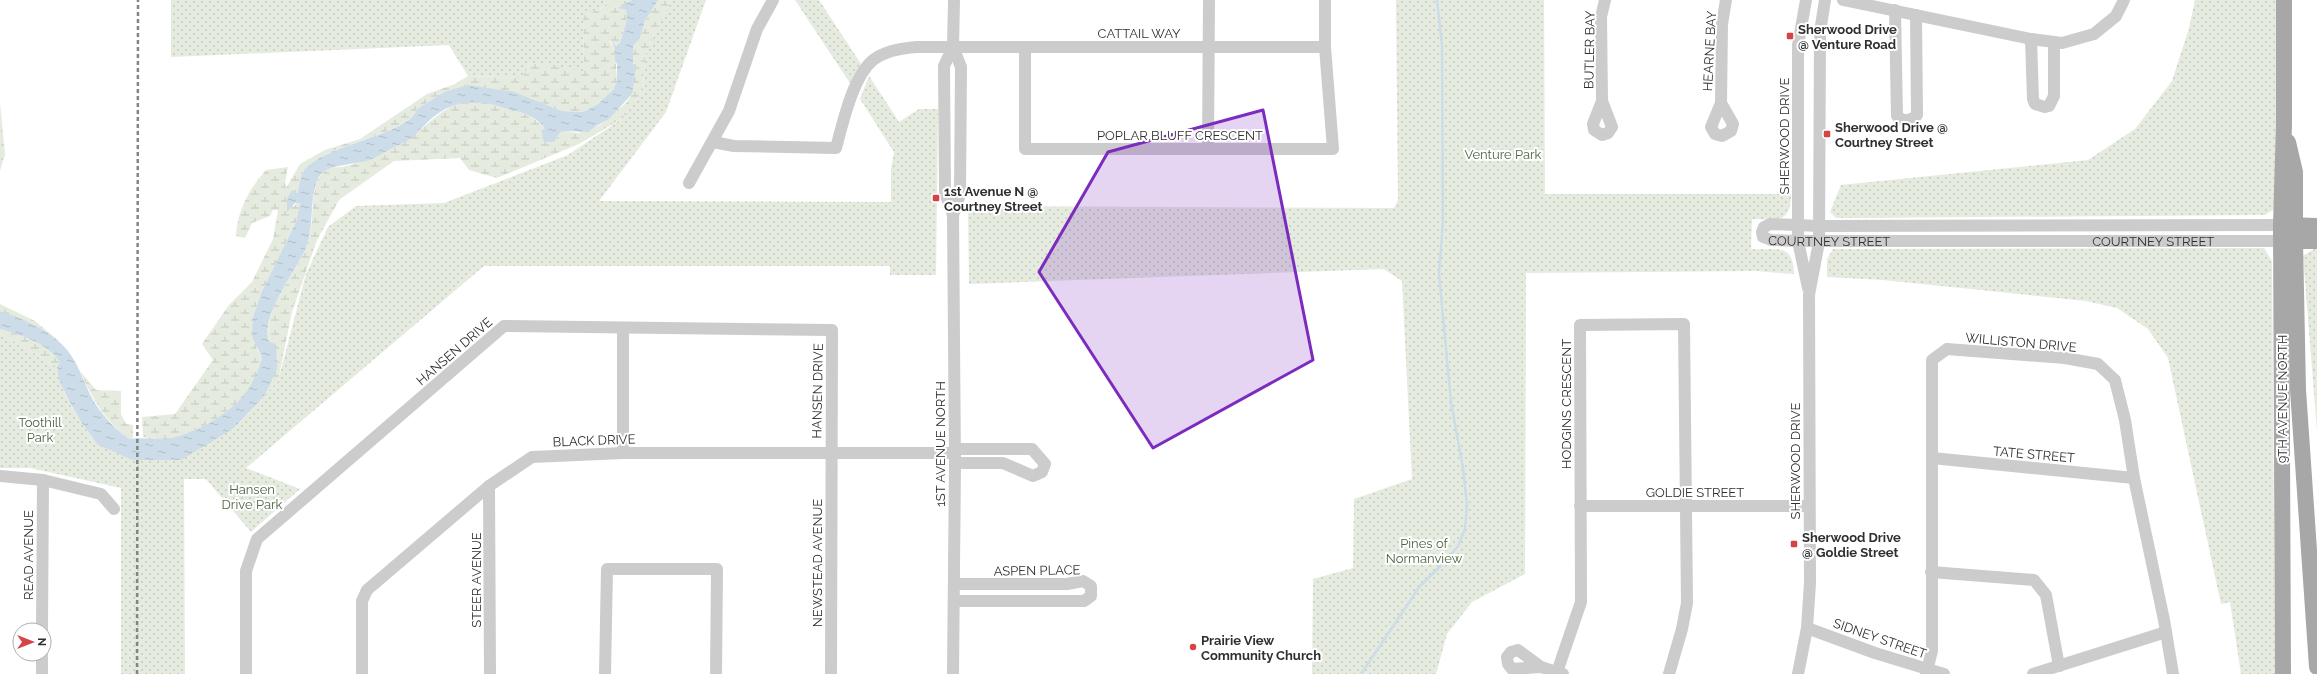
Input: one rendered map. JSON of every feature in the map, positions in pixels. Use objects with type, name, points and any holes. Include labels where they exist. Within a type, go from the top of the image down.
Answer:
[{"type":"main road","name":"9TH AVENUE NORTH","points":[[2283,674],[2288,241],[2284,124],[2284,0]]},
{"type":"main road","name":"COURTNEY STREET","points":[[2288,225],[2317,226]]},
{"type":"main road","name":"9TH AVENUE NORTH","points":[[2288,241],[2317,667]]},
{"type":"main road","name":"COURTNEY STREET","points":[[2288,241],[2317,241]]},
{"type":"street","points":[[689,183],[729,111],[757,29],[773,0]]},
{"type":"street","points":[[953,215],[960,194],[961,68],[953,47],[954,0]]},
{"type":"street","points":[[1208,148],[1209,0]]},
{"type":"street","points":[[1324,0],[1325,47]]},
{"type":"street","name":"BUTLER BAY","points":[[1602,101],[1601,17],[1605,0]]},
{"type":"street","name":"HEARNE BAY","points":[[1721,103],[1722,24],[1726,0]]},
{"type":"street","name":"SHERWOOD DRIVE","points":[[1806,0],[1798,45],[1798,241],[1809,295]]},
{"type":"street","name":"SHERWOOD DRIVE","points":[[1798,674],[1807,628],[1810,583],[1809,295],[1819,242],[1820,32],[1825,0]]},
{"type":"street","points":[[1843,0],[2031,39],[2062,43],[2094,34],[2116,16],[2124,0]]},
{"type":"street","points":[[1895,10],[1897,116],[1906,120],[1912,120],[1917,115],[1916,15]]},
{"type":"street","points":[[2031,39],[2033,99],[2035,104],[2045,108],[2050,106],[2054,96],[2054,42]]},
{"type":"street","name":"CATTAIL WAY","points":[[713,142],[734,146],[836,148],[850,99],[859,78],[873,60],[897,49],[917,46],[1325,47]]},
{"type":"street","points":[[953,47],[944,66],[945,193],[953,215]]},
{"type":"street","name":"POPLAR BLUFF CRESCENT","points":[[1025,47],[1025,148],[1151,150],[1208,148],[1333,148],[1325,47]]},
{"type":"street","name":"1ST AVENUE NORTH","points":[[953,215],[955,455],[953,674]]},
{"type":"street","name":"COURTNEY STREET","points":[[2288,225],[1819,226],[1770,224],[1764,227],[1762,232],[1763,237],[1771,240],[1819,242],[2288,241]]},
{"type":"street","name":"HODGINS CRESCENT","points":[[1580,506],[1580,325],[1677,324],[1684,324],[1686,505]]},
{"type":"street","name":"HANSEN DRIVE","points":[[246,674],[246,571],[257,539],[504,326],[623,329],[832,330],[830,452]]},
{"type":"street","points":[[623,329],[623,453]]},
{"type":"street","name":"WILLISTON DRIVE","points":[[1927,672],[1932,651],[1932,360],[1947,349],[2065,358],[2098,364],[2115,380],[2125,420],[2134,478],[2166,632],[2173,674]]},
{"type":"street","points":[[1032,449],[1045,464],[1042,472],[1033,476],[1003,463],[955,455],[1032,449]]},
{"type":"street","name":"BLACK DRIVE","points":[[362,674],[362,601],[367,590],[489,486],[532,456],[623,453],[830,452],[955,455]]},
{"type":"street","name":"NEWSTEAD AVENUE","points":[[830,452],[831,674]]},
{"type":"street","name":"TATE STREET","points":[[1932,458],[2134,478]]},
{"type":"street","points":[[0,476],[43,480],[101,494],[114,509]]},
{"type":"street","name":"READ AVENUE","points":[[42,622],[43,480]]},
{"type":"street","name":"STEER AVENUE","points":[[489,486],[490,674]]},
{"type":"street","points":[[1669,674],[1682,629],[1687,603],[1686,505]]},
{"type":"street","points":[[1541,667],[1560,673],[1580,602],[1580,506]]},
{"type":"street","name":"GOLDIE STREET","points":[[1580,506],[1809,506]]},
{"type":"street","points":[[605,674],[607,569],[717,569],[716,674]]},
{"type":"street","points":[[1931,572],[2034,580],[2046,595],[2059,666]]},
{"type":"street","name":"ASPEN PLACE","points":[[954,584],[1067,584],[1083,581],[1091,586],[1091,596],[1084,601],[954,601]]},
{"type":"street","name":"SIDNEY STREET","points":[[1807,628],[1927,672],[1944,674]]},
{"type":"street","points":[[2032,674],[2166,632]]},
{"type":"street","points":[[42,662],[42,674]]},
{"type":"highlighted area","points":[[1263,110],[1313,360],[1153,448],[1039,272],[1108,152]]},
{"type":"green space","points":[[171,0],[608,0],[609,5],[583,16],[584,72],[530,63],[522,78],[468,76],[449,45],[171,57]]},
{"type":"green space","points":[[608,0],[632,0],[619,8],[626,10],[627,19],[620,43],[616,46],[611,40],[610,42],[615,49],[617,81],[613,90],[598,104],[583,112],[562,111],[515,92],[444,92],[417,109],[410,118],[398,126],[327,154],[313,162],[304,171],[297,195],[292,191],[293,207],[298,202],[300,203],[296,222],[261,293],[253,317],[257,349],[262,358],[248,391],[240,401],[225,413],[190,433],[168,439],[143,437],[142,417],[175,414],[213,360],[202,344],[229,305],[252,282],[273,239],[278,210],[273,210],[270,216],[252,223],[245,238],[236,236],[241,209],[254,185],[266,170],[288,167],[285,182],[286,188],[300,164],[325,150],[360,139],[427,94],[455,84],[468,76],[522,78],[530,63],[584,71],[583,16],[609,5]]},
{"type":"green space","points":[[658,0],[671,0],[646,53],[642,92],[623,118],[579,144],[497,178],[469,170],[460,158],[394,161],[339,200],[317,240],[292,312],[278,381],[265,395],[270,378],[268,341],[269,323],[280,294],[301,258],[309,240],[315,190],[320,176],[330,168],[344,167],[361,162],[405,142],[443,112],[460,103],[470,101],[499,104],[531,117],[545,128],[541,131],[544,141],[554,142],[561,131],[579,133],[599,126],[626,103],[632,94],[633,46],[640,38],[645,21]]},
{"type":"green space","points":[[671,0],[706,0],[666,112],[599,201],[891,202],[891,169],[894,152],[860,99],[869,76],[899,122],[919,109],[938,109],[936,275],[890,275],[890,266],[484,266],[246,468],[300,489],[251,532],[206,479],[184,479],[185,674],[121,674],[121,488],[30,468],[0,468],[0,333],[57,367],[59,378],[67,398],[97,444],[234,428],[278,381],[306,274],[328,227],[356,206],[444,203],[568,155],[623,118],[642,92],[646,53]]},
{"type":"green space","points":[[795,0],[819,0],[861,64],[850,83]]},
{"type":"green space","points":[[1396,0],[1544,0],[1545,194],[1791,194],[1790,204],[1785,216],[1775,219],[1752,219],[1751,249],[1775,249],[1786,252],[1790,256],[1793,264],[1794,274],[1756,271],[1526,273],[1525,574],[1472,602],[1447,634],[1436,674],[1312,674],[1313,579],[1353,568],[1354,499],[1412,479],[1402,281],[1384,269],[969,284],[968,206],[1394,208],[1398,200]]},
{"type":"green space","points":[[2195,0],[2276,0],[2277,207],[2265,215],[1836,218],[1830,212],[1841,185],[2088,160],[2135,129],[2172,81],[2189,28]]},
{"type":"green space","points":[[0,103],[5,154],[0,171]]},
{"type":"green space","points":[[2264,248],[2272,261],[2275,674],[2241,674],[2230,602],[2221,604],[2168,358],[2148,329],[2117,308],[2086,301],[1883,280],[1827,277],[1827,259],[1833,249]]},
{"type":"green space","points":[[2314,249],[2317,249],[2317,431],[2303,256]]},
{"type":"green space","points":[[0,304],[35,321],[59,341],[29,323],[0,311]]},
{"type":"green space","points":[[0,329],[25,337],[41,345],[55,355],[60,362],[57,367],[0,333]]},
{"type":"green space","points":[[80,371],[96,390],[121,391],[121,414],[126,424],[133,425],[133,438],[129,439],[120,432],[106,417],[94,400]]},
{"type":"water","points":[[632,0],[658,0],[645,21],[640,38],[633,46],[633,64],[636,68],[632,94],[610,118],[587,132],[561,131],[554,142],[544,142],[541,131],[545,128],[536,120],[527,115],[496,105],[470,102],[444,110],[432,118],[407,141],[373,159],[336,167],[321,174],[314,190],[309,240],[301,258],[280,294],[270,319],[268,331],[269,342],[276,344],[277,369],[265,395],[234,428],[181,460],[132,460],[97,444],[81,422],[59,380],[57,367],[60,362],[55,355],[33,341],[0,329],[0,311],[37,326],[54,337],[72,356],[99,410],[129,439],[166,439],[186,434],[209,423],[239,401],[248,390],[257,372],[262,358],[252,336],[253,317],[261,293],[296,222],[300,203],[295,203],[287,212],[287,199],[292,190],[297,194],[304,171],[313,162],[327,154],[399,126],[411,118],[417,109],[444,92],[468,85],[515,92],[562,111],[583,112],[598,104],[613,90],[617,81],[615,49],[610,39],[616,46],[620,43],[627,19],[626,10],[618,8]]},
{"type":"waterway","points":[[1361,674],[1420,586],[1446,561],[1458,546],[1465,529],[1467,505],[1463,468],[1451,402],[1439,274],[1443,221],[1442,45],[1437,0]]},
{"type":"railway","points":[[137,674],[138,0]]},
{"type":"place","name":"Sherwood Drive @ Venture Road","points":[[1790,36]]},
{"type":"place","name":"Sherwood Drive @ Courtney Street","points":[[1827,134]]},
{"type":"place","name":"1st Avenue N @ Courtney Street","points":[[936,198]]},
{"type":"place","name":"Sherwood Drive @ Goldie Street","points":[[1794,544]]},
{"type":"place","name":"Prairie View Community Church","points":[[1193,647]]},
{"type":"park label","name":"Venture Park","points":[[1503,154]]},
{"type":"park label","name":"Toothill Park","points":[[40,430]]},
{"type":"park label","name":"Hansen Drive Park","points":[[252,496]]},
{"type":"park label","name":"Pines of Normanview","points":[[1424,550]]}]
